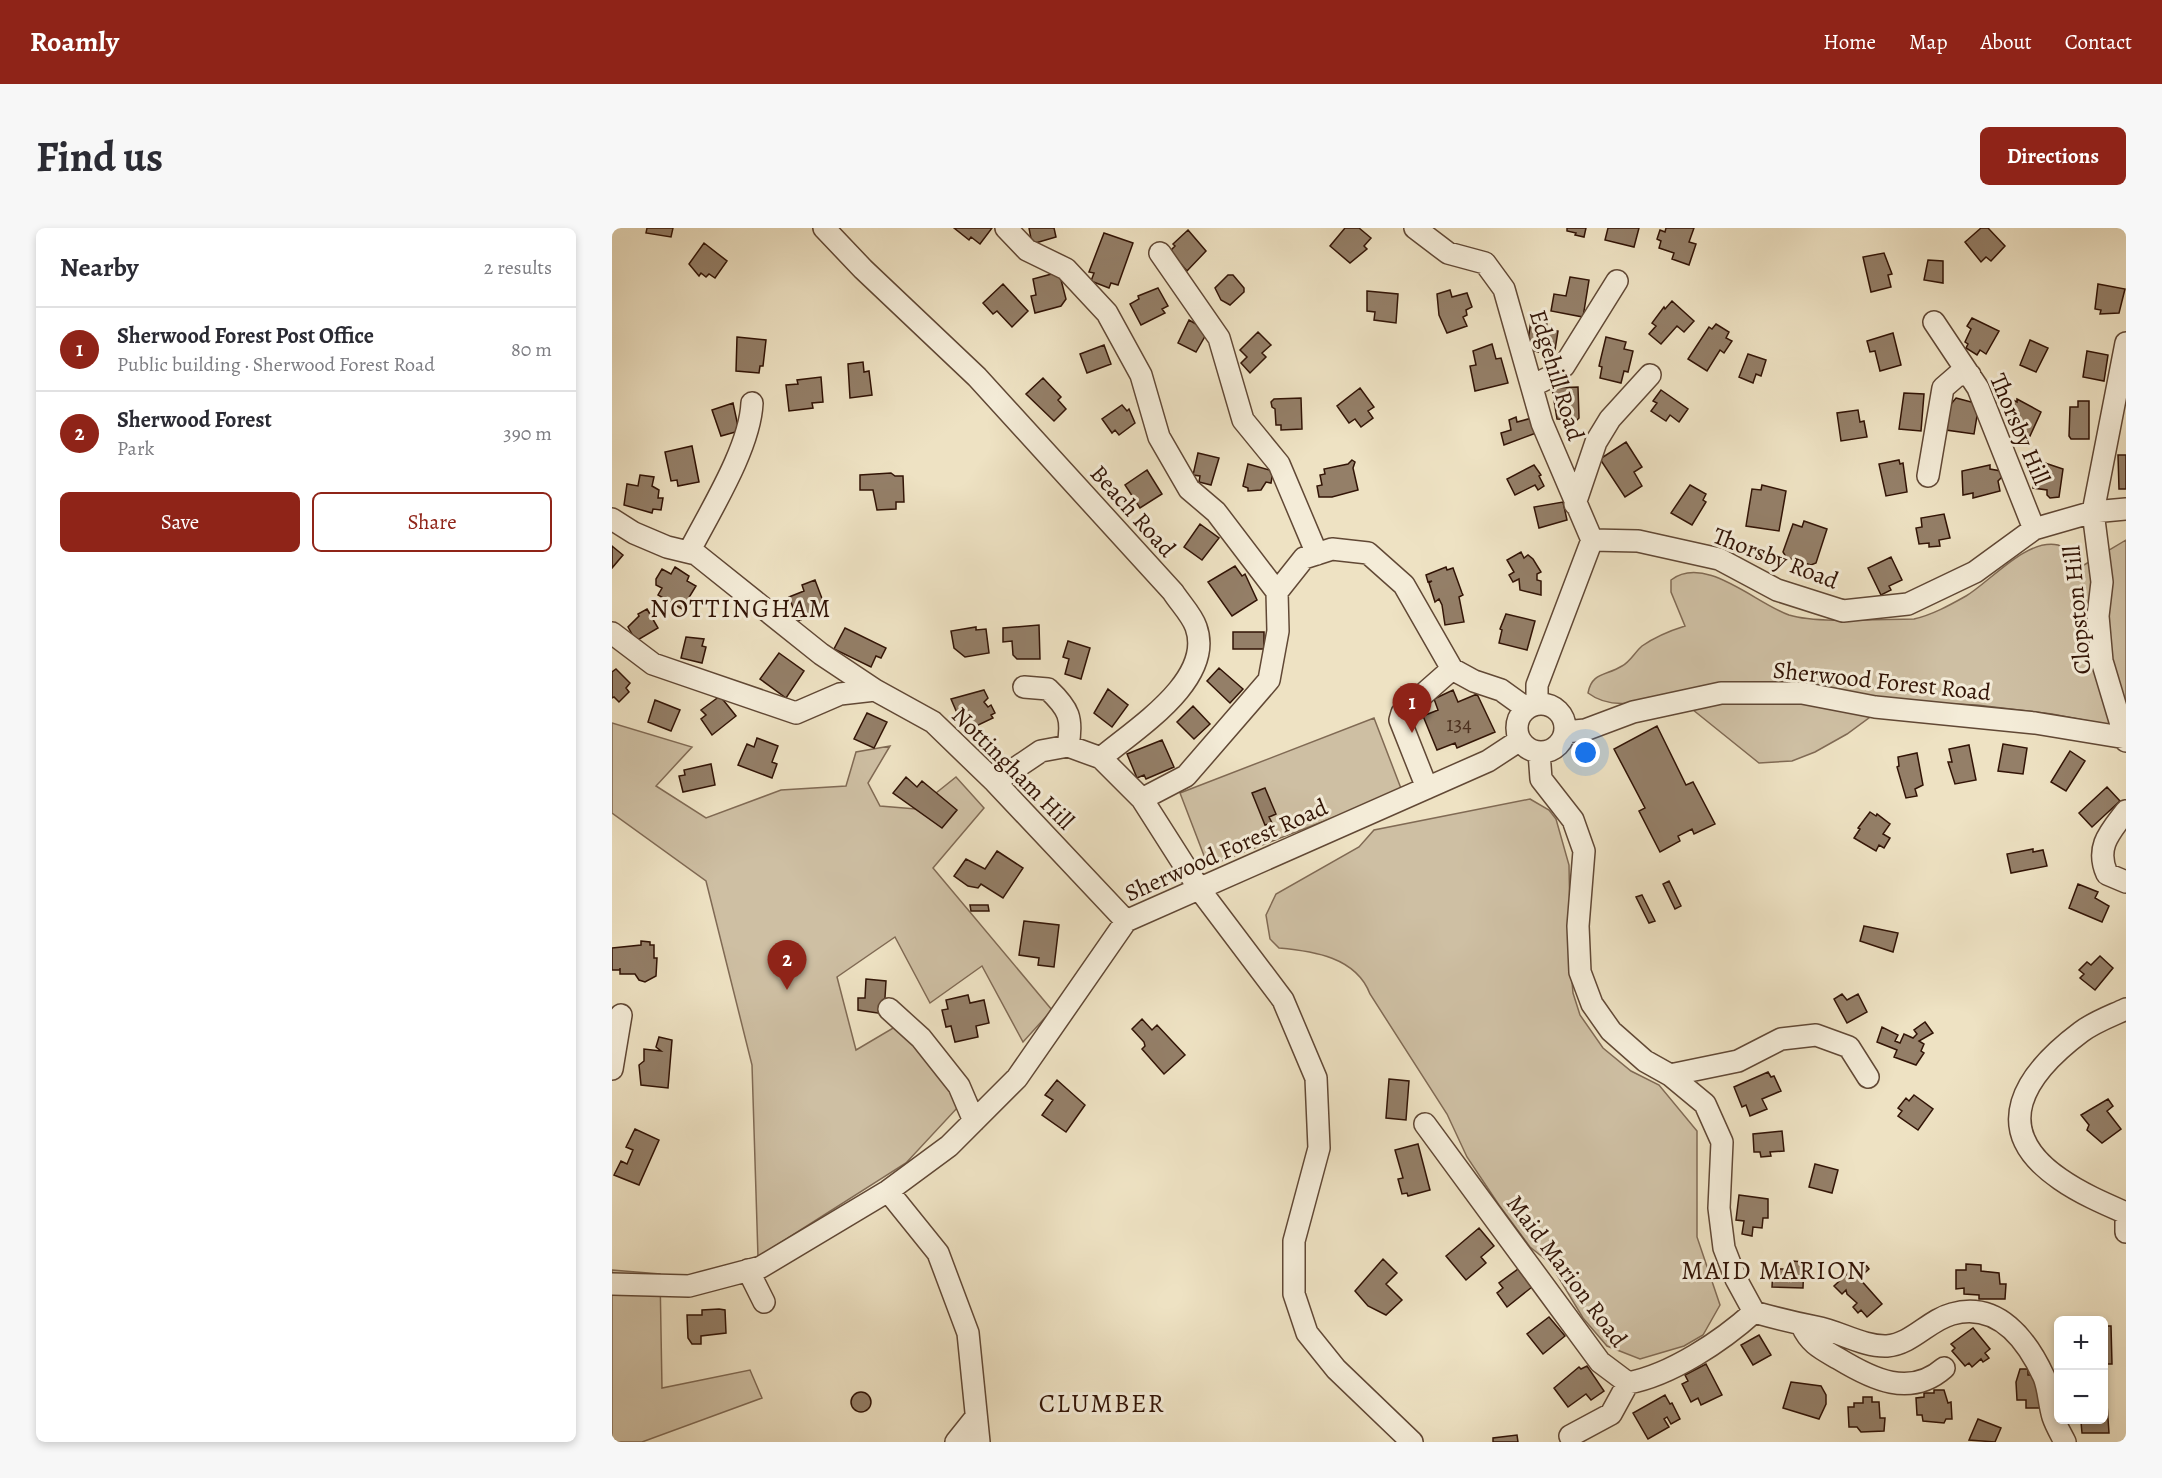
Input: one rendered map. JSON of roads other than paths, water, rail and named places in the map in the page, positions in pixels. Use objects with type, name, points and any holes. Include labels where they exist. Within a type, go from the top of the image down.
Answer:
[{"type":"street","name":"Beach Road","points":[[824,228],[863,269],[977,377],[1173,592],[1196,626],[1200,649],[1192,673],[1175,695],[1101,758]]},
{"type":"street","points":[[1006,228],[1027,250],[1066,269],[1107,313],[1141,375],[1159,437],[1189,489],[1216,512],[1277,592],[1278,631],[1269,680],[1186,776],[1142,799]]},
{"type":"street","name":"Edgehill Road","points":[[1415,228],[1448,253],[1485,264],[1504,289],[1542,423],[1592,540]]},
{"type":"street","points":[[1160,252],[1219,338],[1243,420],[1279,464],[1317,554]]},
{"type":"street","points":[[1532,386],[1550,378],[1564,366],[1617,281]]},
{"type":"street","name":"Thorsby Hill","points":[[1934,322],[1978,388],[2034,530]]},
{"type":"street","name":"Clopston Hill","points":[[2125,739],[2102,661],[2098,616],[2102,582],[2093,513],[2126,343]]},
{"type":"street","points":[[1575,504],[1596,442],[1610,419],[1650,375]]},
{"type":"street","points":[[1928,476],[1943,387],[1958,375],[1970,375]]},
{"type":"street","points":[[689,552],[743,440],[751,421],[752,403]]},
{"type":"street","name":"Clopston Hill","points":[[2093,513],[2126,509]]},
{"type":"street","name":"Thorsby Road","points":[[1592,540],[1638,541],[1719,559],[1777,590],[1843,611],[1908,604],[1975,572],[2034,530],[2093,513]]},
{"type":"street","points":[[612,519],[634,534],[667,547],[696,554],[821,654],[875,690]]},
{"type":"street","points":[[1277,592],[1304,558],[1332,549],[1368,553],[1404,585],[1452,669],[1531,706],[1548,705],[1558,710],[1564,720],[1565,732],[1560,743],[1551,750],[1539,752],[1528,748],[1520,740],[1517,729],[1519,718],[1531,706],[1592,540]]},
{"type":"street","points":[[612,633],[653,664],[796,713],[840,694],[875,690]]},
{"type":"street","points":[[1427,788],[1401,729],[1402,713],[1420,700],[1452,669]]},
{"type":"street","points":[[1024,687],[1048,689],[1065,705],[1072,727],[1068,747]]},
{"type":"street","name":"Nottingham Hill","points":[[875,690],[933,722],[995,782],[1126,921]]},
{"type":"street","name":"Sherwood Forest Road","points":[[1565,732],[1585,730],[1633,712],[1721,693],[1803,693],[1875,707],[2035,723],[2125,739]]},
{"type":"street","name":"Sherwood Forest Road","points":[[612,1284],[689,1287],[761,1267],[888,1191],[949,1146],[1017,1078],[1126,921],[1488,761],[1520,740]]},
{"type":"street","points":[[995,782],[1041,752],[1068,747],[1101,758],[1142,799],[1200,890],[1283,1000],[1316,1078],[1319,1148],[1294,1241],[1294,1294],[1307,1334],[1336,1369],[1412,1442]]},
{"type":"street","points":[[1539,752],[1541,779],[1573,820],[1584,851],[1578,926],[1580,972],[1592,1004],[1611,1031],[1645,1061],[1670,1075],[1705,1104],[1722,1142],[1719,1208],[1724,1248],[1736,1279],[1754,1311],[1802,1326],[1816,1327],[1885,1346],[1898,1344],[1951,1314],[1967,1312],[1998,1317],[2013,1327],[2034,1359],[2044,1379],[2053,1417],[2065,1442]]},
{"type":"street","points":[[2126,811],[2104,843],[2102,861],[2107,874],[2126,882]]},
{"type":"street","points":[[889,1009],[921,1038],[959,1086],[974,1121]]},
{"type":"street","points":[[2126,1009],[2082,1031],[2050,1058],[2027,1087],[2020,1106],[2019,1124],[2028,1146],[2058,1178],[2085,1194],[2126,1213]]},
{"type":"street","points":[[612,1069],[621,1015]]},
{"type":"street","points":[[1670,1075],[1738,1061],[1781,1039],[1816,1035],[1849,1047],[1868,1077]]},
{"type":"street","name":"Maid Marion Road","points":[[1425,1124],[1600,1362],[1628,1383],[1642,1380],[1710,1346],[1731,1333],[1754,1311]]},
{"type":"street","points":[[888,1191],[938,1253],[968,1334],[979,1442]]},
{"type":"street","points":[[2126,1222],[2126,1232]]},
{"type":"street","points":[[748,1270],[764,1302]]},
{"type":"street","points":[[1802,1326],[1809,1342],[1873,1378],[1912,1383],[1932,1379],[1944,1368]]},
{"type":"street","points":[[1570,1436],[1611,1414],[1628,1383]]},
{"type":"street","points":[[956,1442],[976,1417]]},
{"type":"place","name":"Sherwood Forest Post Office","points":[[1412,733]]},
{"type":"place","name":"Sherwood Forest","points":[[787,990]]},
{"type":"district","name":"NOTTINGHAM","points":[[741,608]]},
{"type":"district","name":"MAID MARION","points":[[1774,1270]]},
{"type":"district","name":"CLUMBER","points":[[1102,1403]]}]
